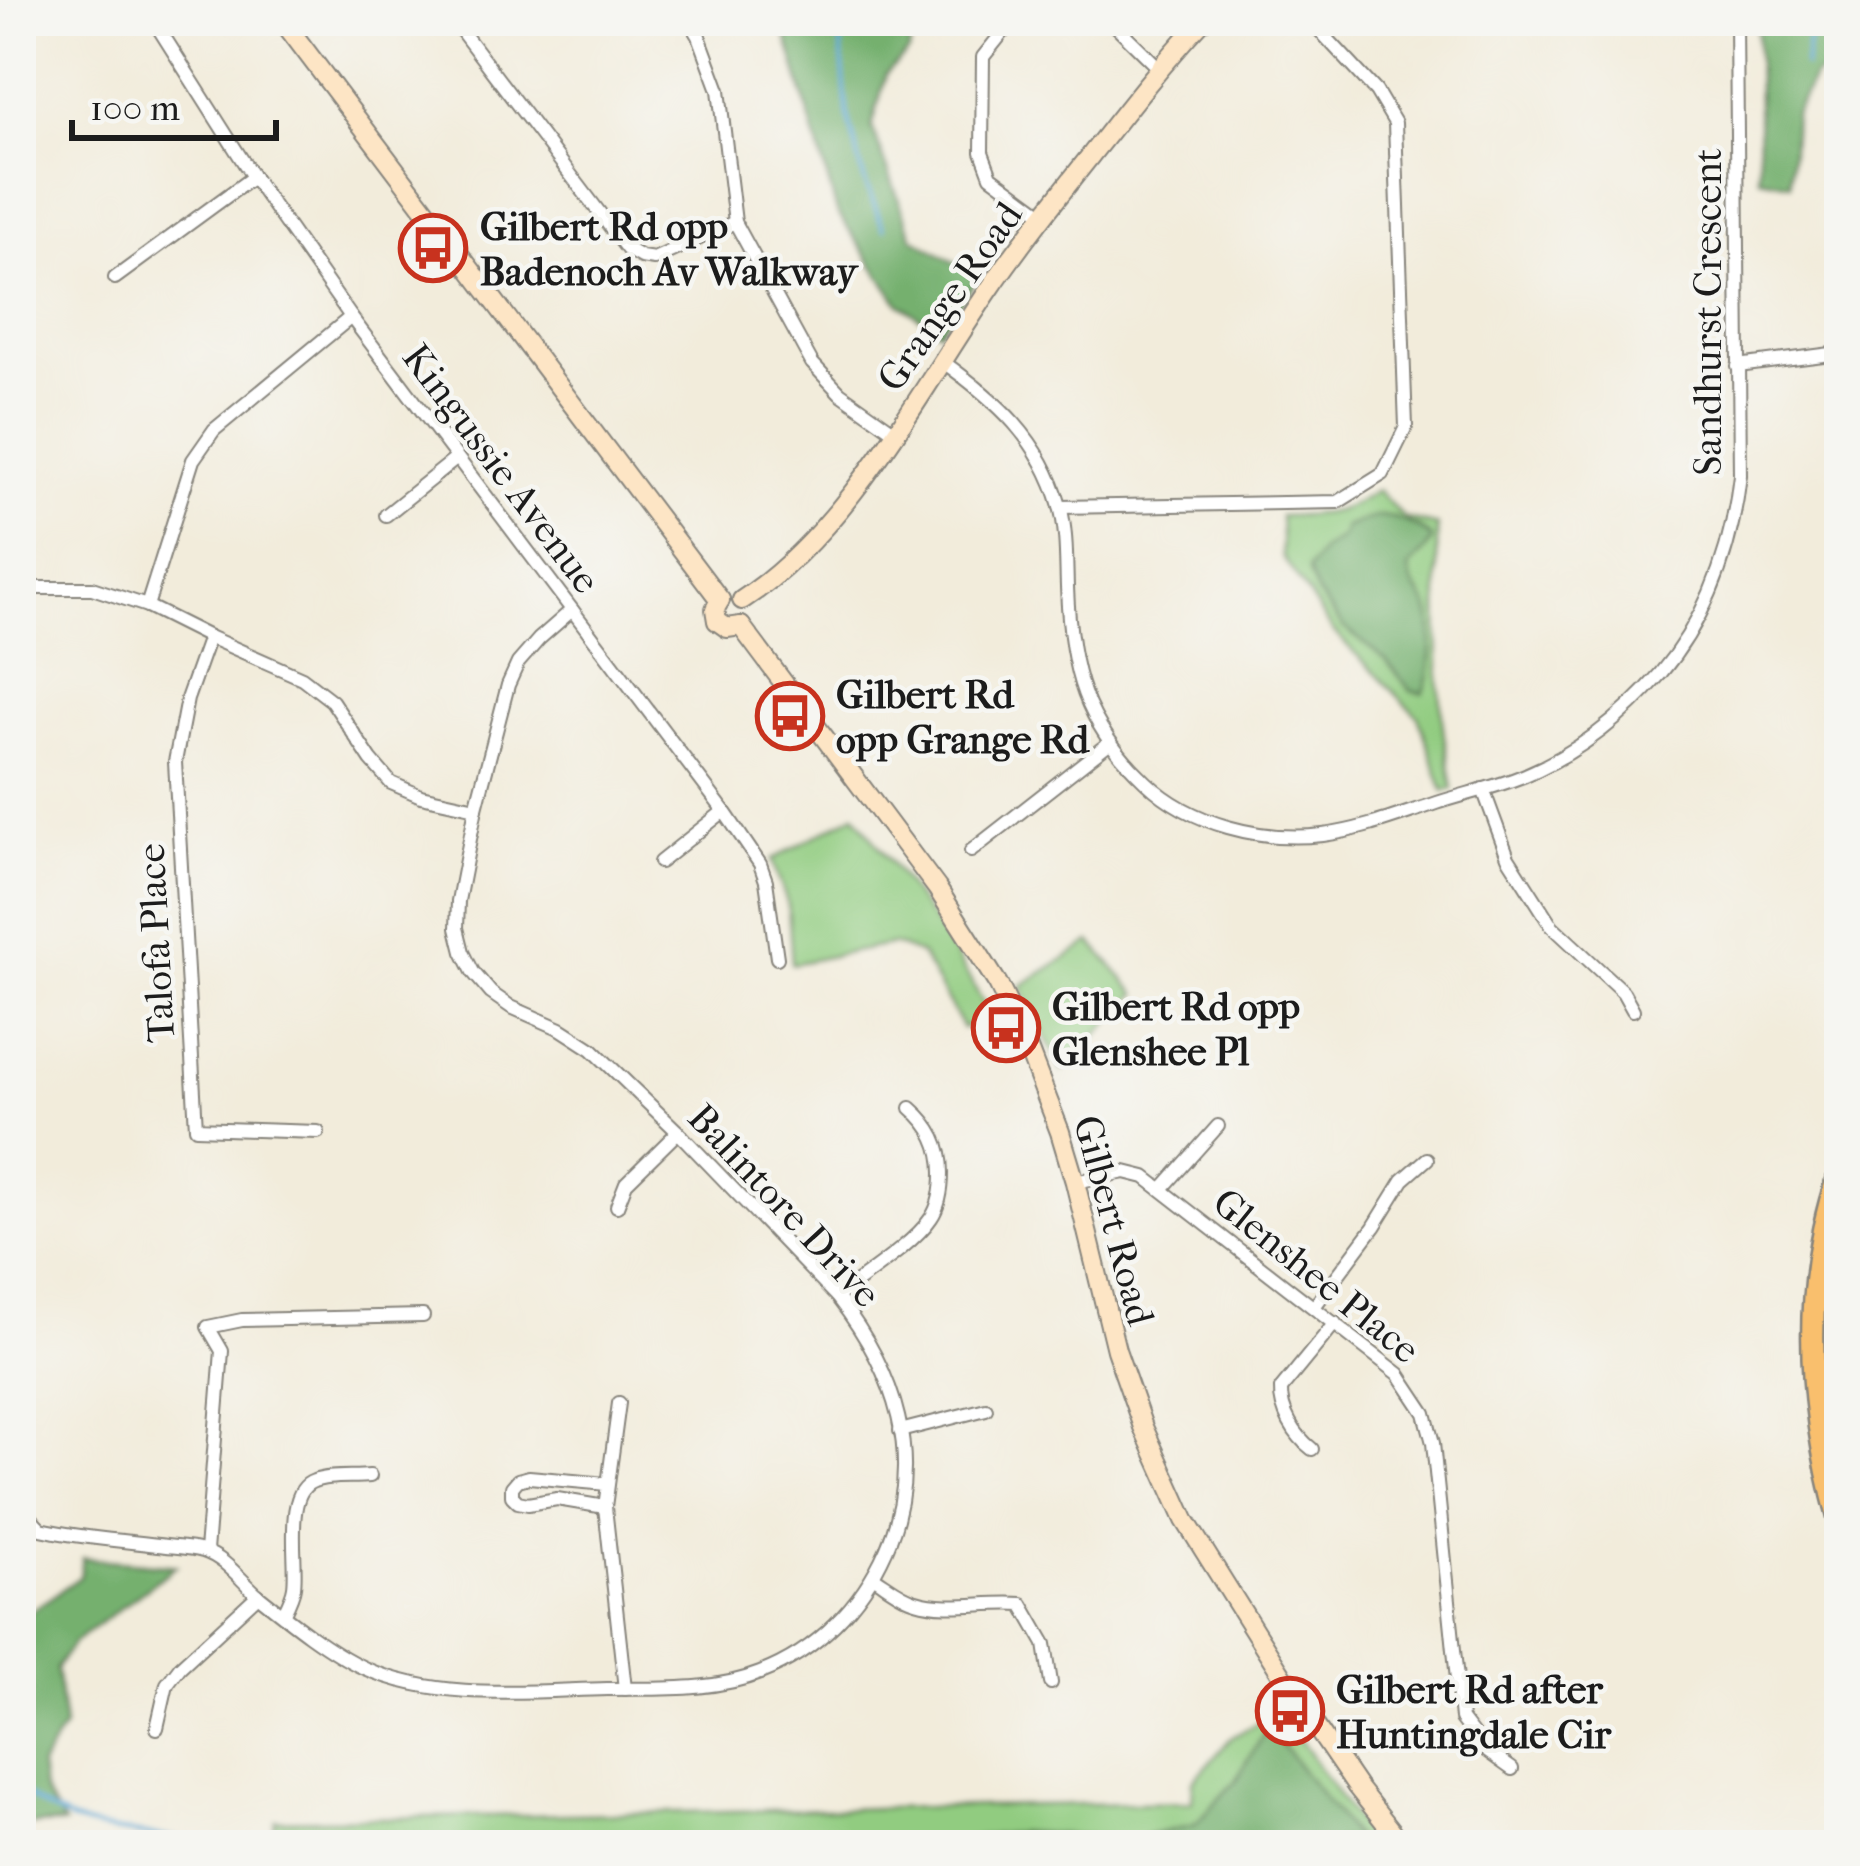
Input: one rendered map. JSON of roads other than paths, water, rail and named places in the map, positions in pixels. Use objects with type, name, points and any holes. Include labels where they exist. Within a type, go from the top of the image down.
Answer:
[{"type":"main road","points":[[283,21],[720,600]]},
{"type":"main road","name":"Grange Road","points":[[742,600],[799,554],[841,507],[1044,215],[1159,68],[1202,21]]},
{"type":"main road","points":[[733,596],[742,600],[747,614],[741,626],[727,628],[717,621],[715,609],[720,600],[733,596]]},
{"type":"main road","name":"Gilbert Road","points":[[741,626],[926,872],[983,958],[1022,1033],[1060,1132],[1116,1350],[1143,1427],[1185,1520],[1299,1702],[1403,1845]]},
{"type":"main road","points":[[1839,1174],[1817,1269],[1812,1363],[1821,1444],[1839,1519]]},
{"type":"street","name":"Kingussie Avenue","points":[[154,21],[253,178],[351,317],[760,864],[777,958]]},
{"type":"street","points":[[454,21],[627,249],[654,259],[735,222]]},
{"type":"street","points":[[690,21],[718,90],[735,222],[812,363],[840,393],[895,432]]},
{"type":"street","points":[[1018,21],[983,57],[982,152],[991,176],[1044,215]]},
{"type":"street","points":[[1111,21],[1159,68]]},
{"type":"street","points":[[1060,507],[1338,502],[1383,474],[1406,427],[1395,123],[1376,91],[1311,21]]},
{"type":"street","name":"Sandhurst Crescent","points":[[942,362],[988,395],[1025,435],[1045,470],[1060,507],[1069,638],[1082,693],[1109,743],[1151,787],[1189,812],[1231,828],[1278,837],[1325,835],[1520,778],[1582,745],[1642,694],[1694,625],[1720,570],[1736,508],[1741,442],[1736,21]]},
{"type":"street","points":[[115,278],[253,178]]},
{"type":"street","points":[[147,607],[193,460],[203,445],[214,430],[351,317]]},
{"type":"street","points":[[1738,366],[1839,353]]},
{"type":"street","points":[[386,515],[458,458]]},
{"type":"street","points":[[21,588],[92,588],[147,607],[302,678],[332,701],[391,783],[421,796],[476,808]]},
{"type":"street","name":"Balintore Drive","points":[[206,1551],[258,1595],[358,1665],[383,1676],[457,1689],[699,1687],[758,1674],[804,1651],[848,1613],[874,1577],[897,1526],[905,1491],[900,1431],[882,1368],[837,1297],[592,1049],[487,989],[463,952],[458,902],[476,808],[508,686],[518,663],[572,610]]},
{"type":"street","name":"Talofa Place","points":[[208,637],[187,699],[175,762],[196,1128],[318,1132]]},
{"type":"street","points":[[971,850],[1109,743]]},
{"type":"street","points":[[1483,788],[1508,857],[1552,926],[1623,992],[1633,1010]]},
{"type":"street","points":[[660,862],[724,811]]},
{"type":"street","points":[[837,1297],[932,1218],[941,1194],[942,1158],[933,1130],[911,1108]]},
{"type":"street","points":[[1162,1189],[1218,1126]]},
{"type":"street","points":[[617,1206],[626,1183],[678,1132]]},
{"type":"street","points":[[1314,1306],[1403,1180],[1427,1159]]},
{"type":"street","name":"Glenshee Place","points":[[1075,1182],[1125,1172],[1145,1178],[1399,1374],[1425,1414],[1433,1443],[1461,1719],[1484,1749],[1512,1769]]},
{"type":"street","points":[[21,1471],[27,1516],[41,1528],[206,1551],[222,1351],[208,1328],[242,1320],[423,1316]]},
{"type":"street","points":[[1312,1449],[1294,1429],[1281,1389],[1334,1322]]},
{"type":"street","points":[[619,1403],[605,1507],[625,1689]]},
{"type":"street","points":[[900,1431],[986,1409]]},
{"type":"street","points":[[284,1613],[294,1589],[299,1493],[307,1483],[319,1479],[370,1476]]},
{"type":"street","points":[[605,1507],[557,1499],[518,1502],[512,1487],[529,1477],[607,1484]]},
{"type":"street","points":[[874,1577],[926,1604],[1022,1604],[1045,1644],[1051,1683]]},
{"type":"street","points":[[157,1728],[167,1684],[258,1595]]},
{"type":"waterway","points":[[839,21],[847,112],[864,179],[884,229]]},
{"type":"waterway","points":[[1805,66],[1815,21]]},
{"type":"waterway","points":[[21,1791],[45,1808],[91,1826],[213,1845]]},
{"type":"place","name":"Gilbert Rd opp Badenoch Av Walkway","points":[[433,248]]},
{"type":"place","name":"Gilbert Rd opp Grange Rd","points":[[790,716]]},
{"type":"place","name":"Gilbert Rd opp Glenshee Pl","points":[[1006,1028]]},
{"type":"place","name":"Gilbert Rd after Huntingdale Cir","points":[[1290,1711]]}]
